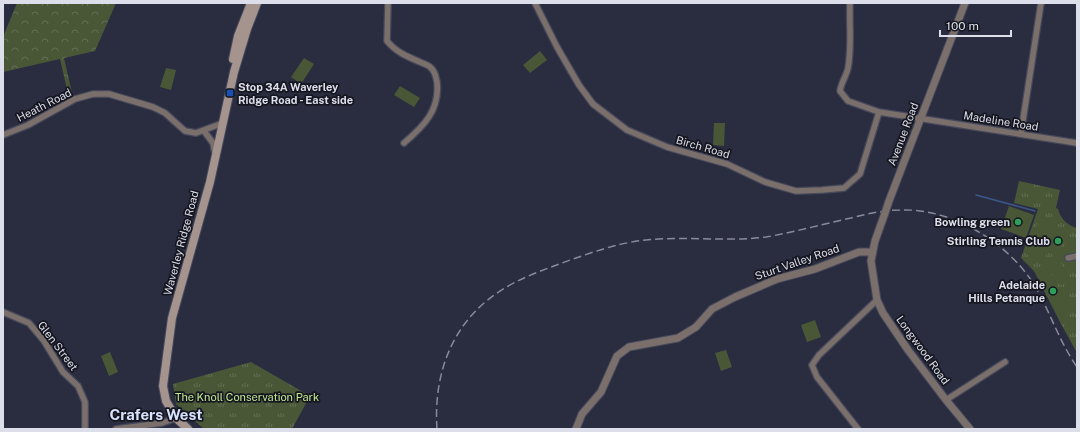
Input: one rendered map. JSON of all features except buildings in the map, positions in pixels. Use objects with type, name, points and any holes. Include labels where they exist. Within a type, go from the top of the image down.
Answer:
[{"type":"main road","name":"Waverley Ridge Road","points":[[234,72],[233,57],[238,36],[251,3]]},
{"type":"main road","name":"Waverley Ridge Road","points":[[188,429],[176,418],[166,401],[163,386],[172,318],[210,182],[234,72],[247,29],[257,3]]},
{"type":"street","points":[[388,3],[387,41],[392,47],[406,56],[431,68],[436,75],[437,87],[435,105],[428,120],[404,143]]},
{"type":"street","name":"Birch Road","points":[[535,3],[579,85],[593,104],[628,130],[667,147],[727,164],[765,182],[796,190],[844,188],[860,174],[879,112]]},
{"type":"street","name":"Madeline Road","points":[[850,3],[851,48],[848,70],[840,84],[840,92],[848,101],[879,112],[1077,143]]},
{"type":"street","name":"Avenue Road","points":[[873,275],[871,261],[872,252],[885,212],[965,3]]},
{"type":"street","points":[[1021,134],[1041,3]]},
{"type":"street","name":"Heath Road","points":[[3,135],[28,125],[76,99],[93,94],[110,94],[153,107],[165,113],[186,131],[196,133],[223,124]]},
{"type":"street","points":[[204,131],[213,143],[215,154]]},
{"type":"street","name":"Sturt Valley Road","points":[[576,429],[582,414],[600,392],[617,356],[629,347],[678,338],[696,326],[712,309],[777,278],[815,269],[858,252],[872,252]]},
{"type":"street","points":[[1068,258],[1077,256]]},
{"type":"street","name":"Longwood Road","points":[[873,275],[877,300],[883,314],[946,400],[970,429]]},
{"type":"street","points":[[858,429],[817,377],[812,365],[819,355],[877,300]]},
{"type":"street","name":"Glen Street","points":[[3,312],[29,323],[44,341],[63,372],[78,386],[84,402],[85,429]]},
{"type":"street","points":[[946,400],[1005,362]]},
{"type":"street","points":[[116,429],[168,422],[176,418]]},
{"type":"street","points":[[168,422],[170,429]]},
{"type":"green space","points":[[17,3],[116,3],[95,51],[64,58],[73,97],[69,98],[60,59],[3,72],[3,37]]},
{"type":"green space","points":[[540,51],[547,60],[530,73],[523,65]]},
{"type":"green space","points":[[304,58],[314,64],[301,84],[291,77]]},
{"type":"green space","points":[[166,68],[176,70],[171,90],[160,87]]},
{"type":"green space","points":[[400,86],[420,98],[414,107],[394,95]]},
{"type":"green space","points":[[714,123],[725,123],[724,146],[713,145]]},
{"type":"green space","points":[[1019,181],[1060,190],[1056,208],[1065,221],[1077,228],[1077,353],[1034,271],[1021,258],[1038,209],[1014,203]]},
{"type":"green space","name":"Bowling green","points":[[1009,206],[1034,215],[1026,238],[1001,229]]},
{"type":"green space","points":[[1040,217],[1058,224],[1051,242],[1033,235]]},
{"type":"green space","name":"Stirling Tennis Club","points":[[1057,230],[1066,233],[1059,252],[1049,248]]},
{"type":"green space","points":[[1033,236],[1051,243],[1044,261],[1026,254]]},
{"type":"green space","name":"Stirling Tennis Club","points":[[1060,262],[1069,281],[1061,285],[1052,267]]},
{"type":"green space","name":"Adelaide Hills Petanque","points":[[1048,268],[1069,308],[1058,314],[1037,274]]},
{"type":"green space","points":[[815,320],[821,337],[807,342],[801,325]]},
{"type":"green space","points":[[726,350],[732,367],[721,371],[715,353]]},
{"type":"green space","points":[[110,352],[118,372],[109,376],[101,356]]},
{"type":"green space","name":"The Knoll Conservation Park","points":[[251,362],[310,396],[292,429],[204,429],[176,404],[173,384]]},
{"type":"waterway","points":[[976,195],[1035,211]]},
{"type":"railway","points":[[437,429],[439,387],[443,367],[450,348],[472,315],[487,300],[519,280],[593,252],[635,241],[661,239],[736,239],[766,237],[887,211],[917,210],[941,215],[975,230],[987,237],[1007,253],[1025,272],[1039,293],[1066,349],[1077,367]]},
{"type":"place","name":"Stop 34A Waverley Ridge Road - East side","points":[[230,93]]},
{"type":"place","name":"Bowling green","points":[[1018,222]]},
{"type":"place","name":"Stirling Tennis Club","points":[[1058,241]]},
{"type":"place","name":"Adelaide Hills Petanque","points":[[1053,291]]},
{"type":"district","name":"Crafers West","points":[[156,414]]}]
